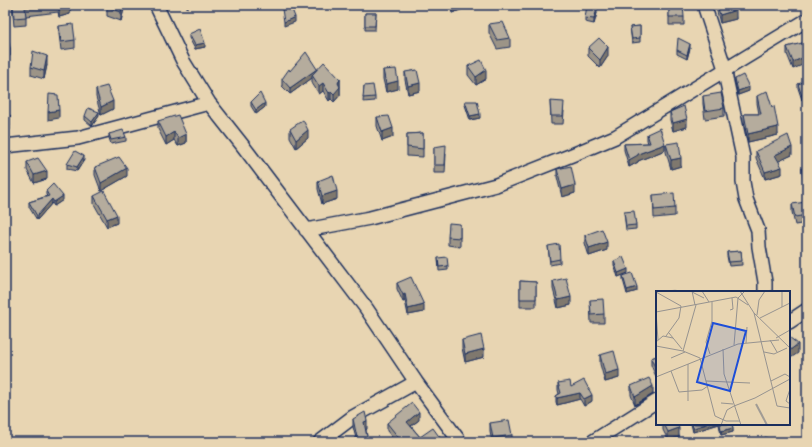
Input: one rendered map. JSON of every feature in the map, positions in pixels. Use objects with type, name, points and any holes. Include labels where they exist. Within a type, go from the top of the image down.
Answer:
[{"type":"street","points":[[156,5],[183,61],[210,103],[366,308],[416,382],[460,442]]},
{"type":"street","points":[[704,5],[725,69],[743,157],[743,182],[746,199],[758,230],[765,291]]},
{"type":"street","points":[[306,230],[370,218],[496,185],[565,158],[615,137],[807,20]]},
{"type":"street","points":[[5,146],[78,138],[210,103]]},
{"type":"street","points":[[790,321],[807,310]]},
{"type":"street","points":[[320,442],[353,416],[416,382]]},
{"type":"street","points":[[592,442],[656,402]]},
{"type":"building","points":[[13,5],[50,5],[25,8],[26,17],[14,18]]},
{"type":"building","points":[[58,5],[70,5],[70,6],[59,9]]},
{"type":"building","points":[[107,5],[123,5],[121,12],[107,7]]},
{"type":"building","points":[[451,5],[462,5],[452,8]]},
{"type":"building","points":[[587,5],[597,9],[594,19],[585,18]]},
{"type":"building","points":[[683,5],[684,17],[669,17],[669,6]]},
{"type":"building","points":[[717,5],[734,5],[736,10],[720,15]]},
{"type":"building","points":[[291,7],[295,17],[284,22],[282,9]]},
{"type":"building","points":[[365,13],[376,13],[375,26],[365,26]]},
{"type":"building","points":[[503,22],[510,38],[497,40],[489,24]]},
{"type":"building","points":[[73,24],[75,40],[61,42],[59,26]]},
{"type":"building","points":[[640,26],[640,38],[632,39],[630,27]]},
{"type":"building","points":[[200,29],[205,43],[195,45],[189,34]]},
{"type":"building","points":[[7,34],[10,48],[5,49],[5,35]]},
{"type":"building","points":[[599,38],[608,47],[600,60],[588,48]]},
{"type":"building","points":[[678,38],[690,44],[687,55],[677,50]]},
{"type":"building","points":[[807,42],[807,56],[793,62],[787,47]]},
{"type":"building","points":[[33,51],[47,56],[44,71],[31,67]]},
{"type":"building","points":[[306,52],[317,69],[290,88],[282,79],[289,69],[290,71]]},
{"type":"building","points":[[481,60],[486,70],[476,77],[468,66]]},
{"type":"building","points":[[324,62],[340,79],[338,83],[340,87],[334,94],[331,91],[329,93],[323,83],[319,86],[312,75]]},
{"type":"building","points":[[396,69],[398,81],[386,84],[383,70]]},
{"type":"building","points":[[417,70],[420,83],[408,86],[405,72]]},
{"type":"building","points":[[743,75],[749,87],[738,91],[735,79]]},
{"type":"building","points":[[806,81],[807,94],[802,96],[798,84]]},
{"type":"building","points":[[373,85],[375,97],[363,98],[364,86]]},
{"type":"building","points":[[107,86],[113,101],[101,107],[96,89]]},
{"type":"building","points":[[767,91],[772,107],[774,106],[778,127],[748,134],[744,114],[761,114],[757,96]]},
{"type":"building","points":[[260,93],[265,103],[256,110],[251,102]]},
{"type":"building","points":[[721,93],[724,108],[705,111],[703,96]]},
{"type":"building","points":[[49,94],[58,95],[59,110],[48,112]]},
{"type":"building","points":[[465,101],[477,101],[480,114],[470,116]]},
{"type":"building","points":[[550,101],[564,102],[563,116],[551,116]]},
{"type":"building","points":[[684,106],[687,119],[673,123],[670,112]]},
{"type":"building","points":[[88,108],[99,112],[92,122],[85,116]]},
{"type":"building","points":[[10,115],[10,126],[5,126],[5,116]]},
{"type":"building","points":[[178,115],[186,134],[178,138],[174,132],[166,137],[158,121]]},
{"type":"building","points":[[389,116],[393,128],[382,132],[377,117]]},
{"type":"building","points":[[303,120],[308,130],[296,140],[290,129]]},
{"type":"building","points":[[660,128],[665,144],[638,154],[629,160],[624,144],[650,143],[647,134]]},
{"type":"building","points":[[123,130],[126,137],[111,140],[109,134]]},
{"type":"building","points":[[423,133],[423,149],[407,147],[407,134]]},
{"type":"building","points":[[788,135],[792,147],[775,155],[782,167],[765,172],[756,151]]},
{"type":"building","points":[[679,142],[681,158],[671,160],[666,144]]},
{"type":"building","points":[[446,145],[445,165],[434,165],[434,147]]},
{"type":"building","points":[[75,151],[84,156],[77,167],[67,164]]},
{"type":"building","points":[[119,157],[127,168],[101,183],[95,167]]},
{"type":"building","points":[[38,158],[47,171],[34,175],[27,162]]},
{"type":"building","points":[[571,166],[575,185],[562,189],[557,169]]},
{"type":"building","points":[[807,167],[807,179],[804,179],[802,168]]},
{"type":"building","points":[[333,175],[337,191],[322,196],[318,181]]},
{"type":"building","points":[[53,184],[63,196],[54,202],[52,199],[37,216],[29,202],[49,196],[46,191]]},
{"type":"building","points":[[104,191],[117,215],[107,219],[94,196]]},
{"type":"building","points":[[674,193],[675,208],[654,210],[653,195]]},
{"type":"building","points":[[806,202],[807,215],[795,217],[792,204]]},
{"type":"building","points":[[634,211],[636,225],[626,226],[624,212]]},
{"type":"building","points":[[449,223],[460,224],[460,238],[448,237]]},
{"type":"building","points":[[602,229],[607,242],[589,248],[585,235]]},
{"type":"building","points":[[559,244],[560,259],[550,261],[548,246]]},
{"type":"building","points":[[741,251],[742,261],[729,262],[727,252]]},
{"type":"building","points":[[447,257],[448,266],[439,267],[438,258]]},
{"type":"building","points":[[623,257],[628,269],[618,273],[614,261]]},
{"type":"building","points":[[632,273],[637,287],[627,290],[623,276]]},
{"type":"building","points":[[411,277],[424,305],[408,309],[405,294],[403,295],[397,283]]},
{"type":"building","points":[[566,278],[571,297],[558,300],[553,281]]},
{"type":"building","points":[[520,281],[536,282],[536,299],[520,299]]},
{"type":"building","points":[[603,299],[604,314],[591,315],[590,300]]},
{"type":"building","points":[[481,335],[484,349],[465,354],[462,340]]},
{"type":"building","points":[[790,338],[798,344],[790,350]]},
{"type":"building","points":[[614,351],[619,370],[605,374],[600,355]]},
{"type":"building","points":[[656,356],[656,370],[651,358]]},
{"type":"building","points":[[649,378],[653,386],[635,397],[631,386]]},
{"type":"building","points":[[584,380],[592,395],[584,399],[580,393],[557,398],[556,396],[561,393],[558,383],[570,381],[571,387]]},
{"type":"building","points":[[412,403],[419,412],[407,422],[420,437],[433,428],[443,442],[402,442],[387,423]]},
{"type":"building","points":[[365,412],[367,421],[364,422],[368,442],[358,442],[353,419]]},
{"type":"building","points":[[509,420],[512,435],[493,438],[490,423]]},
{"type":"building","points":[[664,425],[678,425],[679,428],[668,432]]},
{"type":"building","points":[[692,425],[704,425],[693,428]]},
{"type":"building","points":[[720,425],[732,425],[733,428],[721,431]]},
{"type":"building","points":[[766,437],[770,442],[758,442]]}]
